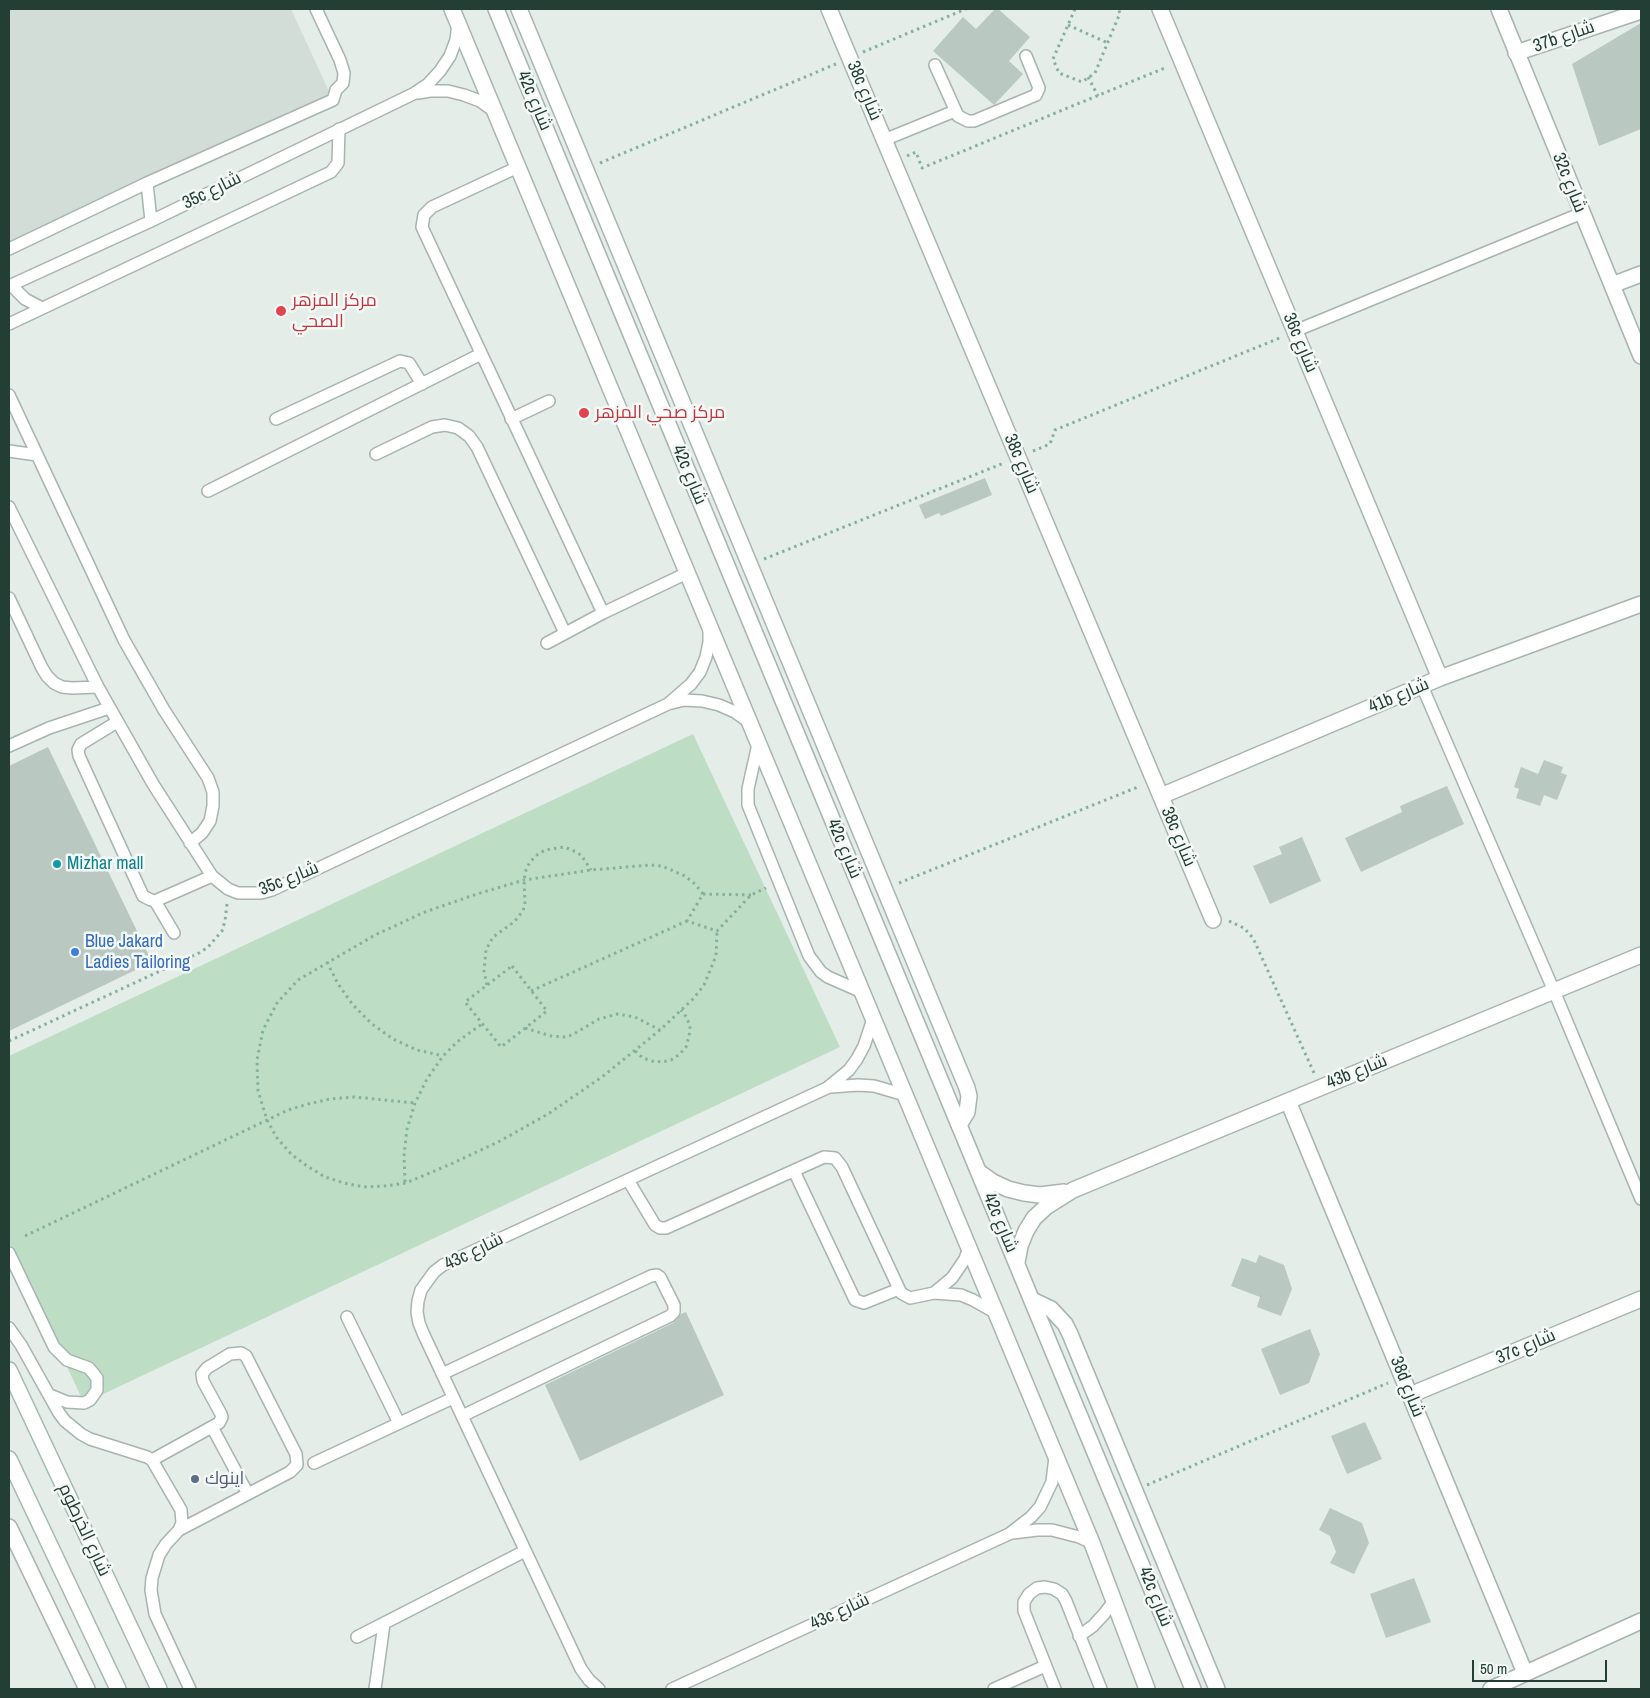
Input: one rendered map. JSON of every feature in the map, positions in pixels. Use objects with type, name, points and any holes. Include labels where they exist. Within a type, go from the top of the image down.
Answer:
[{"type":"street","name":"42c شارع","points":[[496,9],[1193,1689]]},
{"type":"street","points":[[519,9],[967,1088],[969,1096],[967,1112],[959,1125]]},
{"type":"street","name":"38c شارع","points":[[829,9],[1213,920]]},
{"type":"street","name":"36c شارع","points":[[1160,9],[1440,678]]},
{"type":"street","name":"32c شارع","points":[[1499,9],[1641,356]]},
{"type":"street","name":"37b شارع","points":[[1516,53],[1641,11]]},
{"type":"street","points":[[455,15],[1092,1543],[1147,1689]]},
{"type":"street","points":[[1612,285],[1641,274]]},
{"type":"street","name":"41b شارع","points":[[1161,796],[1440,678],[1641,604]]},
{"type":"street","name":"43b شارع","points":[[1017,1262],[1020,1246],[1034,1218],[1046,1206],[1073,1190],[1641,955]]},
{"type":"street","name":"38d شارع","points":[[1288,1101],[1525,1673]]},
{"type":"street","name":"43b شارع","points":[[979,1172],[993,1182],[1008,1189],[1024,1193],[1057,1194],[1073,1190]]},
{"type":"street","points":[[1032,1300],[1051,1309],[1066,1324],[1217,1689]]},
{"type":"street","name":"37c شارع","points":[[1410,1395],[1641,1300]]},
{"type":"street","name":"شارع الخرطوم","points":[[9,1370],[159,1689]]},
{"type":"street","points":[[9,1458],[118,1689]]},
{"type":"street","points":[[9,1527],[87,1689]]},
{"type":"street","points":[[1491,1689],[1641,1621]]},
{"type":"lane","points":[[9,249],[147,183],[333,100],[336,90],[343,83],[344,74],[340,60],[316,9]]},
{"type":"lane","name":"35c شارع","points":[[10,285],[151,221],[413,94],[428,84],[440,72],[450,56],[456,40],[455,15]]},
{"type":"lane","points":[[935,65],[954,111],[962,120],[974,121],[1036,95],[1039,88],[1026,56]]},
{"type":"lane","name":"35c شارع","points":[[413,94],[430,91],[448,91],[480,101],[495,111]]},
{"type":"lane","points":[[884,140],[954,111]]},
{"type":"lane","points":[[9,324],[331,172],[338,163],[339,129]]},
{"type":"lane","points":[[518,167],[453,196],[427,210],[422,221],[422,227],[602,613]]},
{"type":"lane","points":[[147,183],[151,221]]},
{"type":"lane","points":[[1295,331],[1582,213]]},
{"type":"lane","points":[[10,285],[25,299],[42,308]]},
{"type":"lane","points":[[208,491],[481,354]]},
{"type":"lane","points":[[276,419],[400,361],[409,364],[422,384]]},
{"type":"lane","points":[[9,395],[124,640],[164,710],[208,778],[213,792],[212,814],[202,833],[190,843]]},
{"type":"lane","points":[[511,419],[549,401]]},
{"type":"lane","points":[[376,454],[432,427],[445,425],[458,428],[469,436],[477,447],[565,633]]},
{"type":"lane","points":[[9,451],[37,455]]},
{"type":"lane","name":"35c شارع","points":[[9,507],[117,722],[190,843],[212,876],[228,889],[250,894],[272,890],[668,704],[684,700],[702,701],[719,705],[735,712],[749,722]]},
{"type":"lane","points":[[547,643],[602,613],[687,574]]},
{"type":"lane","points":[[9,598],[47,676],[54,683],[62,687],[98,687]]},
{"type":"lane","name":"35c شارع","points":[[668,704],[691,684],[700,672],[709,642],[709,626]]},
{"type":"lane","points":[[1422,686],[1554,991],[1641,1199]]},
{"type":"lane","points":[[9,746],[49,728],[109,708]]},
{"type":"lane","points":[[117,722],[81,744],[78,750],[79,756],[141,892],[147,899],[155,900],[212,876]]},
{"type":"lane","points":[[758,744],[748,789],[748,805],[809,956],[821,972],[828,977],[862,992]]},
{"type":"lane","points":[[155,900],[174,933]]},
{"type":"lane","name":"43c شارع","points":[[599,1689],[589,1680],[582,1669],[423,1334],[418,1312],[421,1290],[434,1272],[443,1265],[826,1088],[843,1075],[857,1059],[864,1046],[873,1018]]},
{"type":"lane","name":"43c شارع","points":[[826,1088],[874,1086],[905,1095]]},
{"type":"lane","points":[[628,1180],[655,1225],[660,1228],[666,1228],[824,1157],[836,1158],[840,1162],[899,1289],[905,1296],[910,1298],[934,1293],[961,1295],[996,1313]]},
{"type":"lane","points":[[794,1171],[855,1300],[864,1303],[899,1289]]},
{"type":"lane","points":[[934,1293],[952,1278],[969,1248]]},
{"type":"lane","points":[[9,1253],[54,1347],[67,1360],[89,1368],[97,1378],[98,1390],[90,1400],[84,1403],[67,1402],[50,1395]]},
{"type":"lane","points":[[442,1374],[650,1276],[660,1277],[674,1305],[674,1312],[670,1316],[462,1416]]},
{"type":"lane","points":[[347,1317],[399,1423]]},
{"type":"lane","points":[[9,1328],[65,1421],[90,1439],[152,1460],[181,1510],[182,1523],[179,1530]]},
{"type":"lane","points":[[152,1460],[219,1423],[222,1417],[203,1381],[202,1374],[207,1368],[230,1354],[241,1353],[249,1361],[298,1461],[294,1470],[179,1530],[159,1555],[152,1578],[151,1590],[155,1614],[190,1689]]},
{"type":"lane","points":[[314,1463],[454,1398]]},
{"type":"lane","points":[[212,1427],[248,1494]]},
{"type":"lane","name":"43c شارع","points":[[672,1689],[1009,1534],[1031,1518],[1043,1500],[1052,1482],[1055,1454]]},
{"type":"lane","name":"43c شارع","points":[[1009,1534],[1023,1531],[1052,1530],[1079,1537],[1092,1543]]},
{"type":"lane","points":[[357,1637],[525,1551]]},
{"type":"lane","points":[[1055,1689],[1024,1611],[1024,1602],[1029,1594],[1037,1588],[1054,1588],[1062,1594],[1101,1689]]},
{"type":"lane","points":[[1079,1636],[1093,1626],[1114,1601]]},
{"type":"lane","points":[[374,1689],[384,1624]]},
{"type":"lane","points":[[994,1689],[1045,1666]]},
{"type":"path","points":[[586,170],[966,9]]},
{"type":"path","points":[[1075,9],[1053,59],[1059,73],[1082,82],[1095,73],[1120,13],[1118,9]]},
{"type":"path","points":[[1068,25],[1108,43]]},
{"type":"path","points":[[894,162],[916,152],[922,168],[1182,61]]},
{"type":"path","points":[[1088,77],[1098,96]]},
{"type":"path","points":[[891,905],[904,900],[898,884],[1138,787],[1141,795]]},
{"type":"path","points":[[487,985],[484,971],[486,950],[493,937],[514,922],[523,911],[525,904],[524,880],[530,862],[545,850],[554,847],[564,847],[581,855],[591,870]]},
{"type":"path","points":[[650,865],[662,866],[685,876],[703,894],[751,895],[717,931],[716,956],[711,971],[694,998],[635,1051],[570,1099],[524,1128],[452,1164],[406,1182],[364,1187],[344,1183],[325,1176],[307,1166],[290,1154],[277,1138],[267,1120],[258,1091],[257,1060],[263,1030],[277,1003],[298,980],[375,935],[425,912],[477,894],[524,880],[591,870],[650,865]]},
{"type":"path","points":[[9,1041],[199,953],[208,947],[216,940],[225,921],[228,889]]},
{"type":"path","points":[[531,991],[687,921],[703,894]]},
{"type":"path","points":[[1213,920],[1226,919],[1249,932],[1253,938],[1320,1087]]},
{"type":"path","points":[[687,921],[717,931]]},
{"type":"path","points":[[328,962],[338,984],[372,1024],[393,1039],[417,1050],[443,1056]]},
{"type":"path","points":[[512,966],[547,1010],[501,1047],[466,1002],[487,985],[512,966]]},
{"type":"path","points":[[635,1051],[643,1058],[662,1062],[671,1060],[680,1054],[686,1047],[690,1028],[687,1018],[681,1010]]},
{"type":"path","points":[[525,1028],[551,1036],[565,1037],[572,1035],[599,1019],[617,1014],[635,1017],[660,1030]]},
{"type":"path","points":[[406,1182],[405,1147],[407,1129],[415,1103],[426,1079],[443,1056],[457,1042],[482,1024]]},
{"type":"path","points":[[25,1236],[288,1110],[330,1099],[354,1097],[415,1103]]},
{"type":"path","points":[[1134,1490],[1402,1377]]},
{"type":"shaded area","points":[[9,9],[291,9],[333,100],[9,250]]},
{"type":"green space","points":[[693,734],[840,1047],[84,1403],[9,1243],[9,1056]]},
{"type":"building","points":[[995,9],[998,9],[1030,37],[1009,61],[1023,74],[994,105],[933,51],[963,17],[976,29]]},
{"type":"building","points":[[1641,23],[1641,129],[1599,146],[1572,64]]},
{"type":"building","points":[[985,478],[992,495],[941,516],[939,513],[925,519],[919,505]]},
{"type":"building","name":"Mizhar mall","points":[[48,747],[152,962],[9,1031],[9,766]]},
{"type":"building","points":[[1544,760],[1563,767],[1561,773],[1567,775],[1557,800],[1544,795],[1540,806],[1516,798],[1519,789],[1514,787],[1521,767],[1538,774]]},
{"type":"building","points":[[1447,786],[1464,824],[1361,872],[1345,838],[1402,812],[1400,806]]},
{"type":"building","points":[[1302,837],[1321,881],[1270,904],[1253,866],[1282,854],[1279,847]]},
{"type":"building","points":[[1259,1255],[1284,1265],[1292,1289],[1281,1316],[1257,1307],[1260,1297],[1231,1286],[1242,1258],[1256,1263]]},
{"type":"building","points":[[686,1312],[724,1395],[580,1461],[545,1385],[673,1323],[681,1314]]},
{"type":"building","points":[[1310,1329],[1320,1354],[1309,1383],[1280,1395],[1261,1349]]},
{"type":"building","points":[[1365,1422],[1382,1459],[1347,1474],[1331,1436]]},
{"type":"building","points":[[1330,1508],[1362,1523],[1369,1543],[1354,1574],[1330,1563],[1336,1552],[1330,1536],[1319,1530]]},
{"type":"building","points":[[1414,1578],[1431,1622],[1386,1638],[1370,1594]]},
{"type":"place","name":"مركز المزهر الصحي","points":[[281,311]]},
{"type":"place","name":"مركز صحي المزهر","points":[[584,413]]},
{"type":"place","name":"Mizhar mall","points":[[57,864]]},
{"type":"place","name":"Blue Jakard Ladies Tailoring","points":[[75,952]]},
{"type":"place","name":"اينوك","points":[[195,1479]]}]
